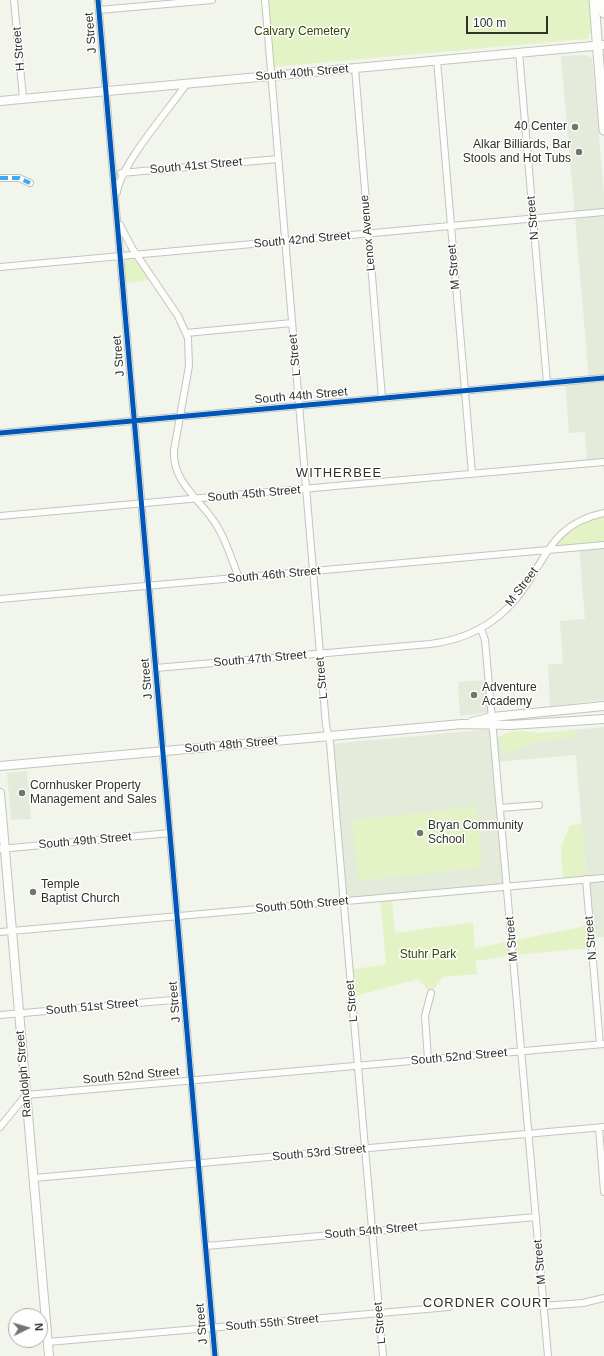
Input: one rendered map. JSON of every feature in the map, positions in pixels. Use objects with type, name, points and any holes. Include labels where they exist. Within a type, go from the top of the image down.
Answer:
[{"type":"main road","points":[[594,0],[600,46],[604,130]]},
{"type":"main road","points":[[603,0],[604,13]]},
{"type":"main road","name":"South 40th Street","points":[[0,100],[519,52],[600,46]]},
{"type":"main road","name":"South 48th Street","points":[[0,766],[462,724],[604,706]]},
{"type":"main road","name":"South 48th Street","points":[[492,721],[604,719]]},
{"type":"main road","name":"Randolph Street","points":[[0,793],[2,849],[12,931],[45,1308]]},
{"type":"main road","name":"Randolph Street","points":[[48,1342],[49,1356]]},
{"type":"street","name":"H Street","points":[[14,0],[23,98]]},
{"type":"street","name":"J Street","points":[[98,0],[215,1356]]},
{"type":"street","points":[[99,10],[180,1],[212,0]]},
{"type":"street","name":"L Street","points":[[265,0],[326,726],[329,736],[344,901],[383,1356]]},
{"type":"street","name":"N Street","points":[[519,52],[547,383]]},
{"type":"street","name":"M Street","points":[[437,60],[472,474]]},
{"type":"street","name":"Lenox Avenue","points":[[354,68],[382,398]]},
{"type":"street","points":[[188,83],[123,173],[117,192],[117,214],[123,234],[178,316],[186,332],[190,360],[174,450],[175,464],[182,483],[210,516],[221,534],[239,578]]},
{"type":"street","name":"South 41st Street","points":[[113,174],[278,159]]},
{"type":"street","points":[[0,178],[19,178],[30,183]]},
{"type":"street","name":"South 42nd Street","points":[[0,267],[604,212]]},
{"type":"street","points":[[186,332],[292,323]]},
{"type":"street","name":"South 44th Street","points":[[0,433],[604,378]]},
{"type":"street","name":"South 45th Street","points":[[0,516],[604,462]]},
{"type":"street","points":[[548,550],[555,539],[571,526],[589,517],[604,513]]},
{"type":"street","name":"South 46th Street","points":[[0,599],[604,545]]},
{"type":"street","name":"M Street","points":[[548,550],[515,600],[503,613],[481,629],[485,640],[548,1356]]},
{"type":"street","name":"South 47th Street","points":[[156,668],[440,642],[465,636],[481,629]]},
{"type":"street","points":[[500,808],[539,805]]},
{"type":"street","name":"South 49th Street","points":[[2,849],[170,834]]},
{"type":"street","name":"South 50th Street","points":[[0,932],[604,878]]},
{"type":"street","name":"N Street","points":[[586,879],[602,1044]]},
{"type":"street","points":[[428,1060],[425,1009],[431,994]]},
{"type":"street","name":"South 51st Street","points":[[0,1015],[184,998]]},
{"type":"street","name":"South 52nd Street","points":[[26,1095],[602,1044]]},
{"type":"street","points":[[0,1126],[26,1095]]},
{"type":"street","points":[[601,1128],[604,1192]]},
{"type":"street","name":"South 53rd Street","points":[[34,1178],[601,1128]]},
{"type":"street","name":"South 54th Street","points":[[206,1246],[536,1217]]},
{"type":"street","points":[[543,1306],[584,1303],[604,1298]]},
{"type":"street","name":"South 55th Street","points":[[48,1342],[449,1307]]},
{"type":"shaded area","points":[[586,55],[592,58],[604,193],[604,472],[603,462],[587,463],[585,432],[569,433],[565,382],[589,379],[561,56]]},
{"type":"shaded area","points":[[604,545],[604,700],[550,706],[548,665],[563,663],[560,621],[585,619],[579,547]]},
{"type":"shaded area","name":"Adventure Academy","points":[[489,680],[492,712],[460,716],[458,682]]},
{"type":"shaded area","name":"Bryan Community School","points":[[604,727],[604,937],[591,938],[576,755],[496,762],[507,886],[344,901],[330,744],[493,729],[494,738],[522,732],[541,733]]},
{"type":"shaded area","points":[[27,771],[31,819],[11,820],[7,773]]},
{"type":"green space","name":"Calvary Cemetery","points":[[265,0],[589,0],[591,30],[588,38],[586,39],[271,67]]},
{"type":"green space","points":[[127,258],[134,259],[138,262],[150,280],[126,283],[124,263]]},
{"type":"green space","points":[[604,513],[604,545],[548,550],[567,529]]},
{"type":"green space","points":[[520,731],[546,733],[576,731],[575,737],[537,741],[518,750],[502,751],[501,737],[510,732]]},
{"type":"green space","points":[[476,807],[482,867],[359,881],[352,820]]},
{"type":"green space","points":[[582,824],[586,879],[563,881],[561,847],[570,825]]},
{"type":"green space","name":"Stuhr Park","points":[[392,897],[395,933],[473,922],[475,948],[590,925],[592,948],[513,955],[476,961],[477,974],[443,977],[431,993],[418,979],[352,997],[349,970],[386,964],[380,898]]},
{"type":"marked path","points":[[0,178],[19,178],[30,183]]},
{"type":"cycle path","points":[[98,0],[215,1356]]},
{"type":"cycle path","points":[[0,433],[604,378]]},
{"type":"place","name":"40 Center","points":[[575,127]]},
{"type":"place","name":"Alkar Billiards, Bar Stools and Hot Tubs","points":[[579,152]]},
{"type":"place","name":"Adventure Academy","points":[[474,695]]},
{"type":"place","name":"Cornhusker Property Management and Sales","points":[[22,793]]},
{"type":"place","name":"Bryan Community School","points":[[420,833]]},
{"type":"place","name":"Temple Baptist Church","points":[[33,892]]},
{"type":"district","name":"WITHERBEE","points":[[339,473]]},
{"type":"district","name":"CORDNER COURT","points":[[487,1303]]}]
